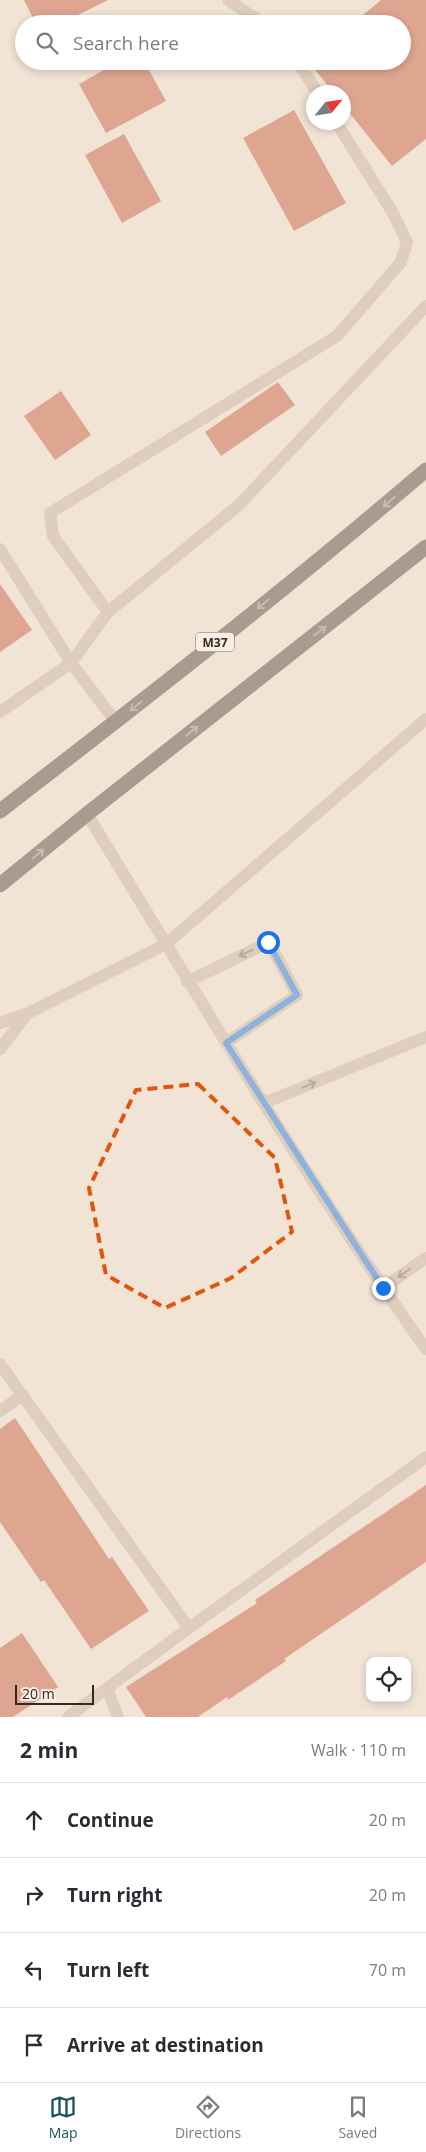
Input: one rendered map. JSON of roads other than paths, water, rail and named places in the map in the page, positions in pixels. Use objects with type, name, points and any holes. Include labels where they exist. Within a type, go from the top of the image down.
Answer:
[{"type":"highway","name":"M37","points":[[0,811],[116,722],[382,508],[426,470]]},
{"type":"highway","points":[[0,885],[87,814],[426,547]]},
{"type":"street","points":[[228,0],[250,15]]},
{"type":"street","points":[[304,70],[313,85]]},
{"type":"street","points":[[108,612],[53,536],[50,513],[337,336],[401,262],[407,242],[393,213],[341,130]]},
{"type":"street","points":[[0,712],[71,663],[108,612],[239,504],[426,306]]},
{"type":"street","points":[[0,549],[71,663],[116,722]]},
{"type":"street","points":[[0,1023],[28,1013],[166,944],[426,719]]},
{"type":"street","points":[[87,814],[187,982],[383,1288],[426,1349]]},
{"type":"street","points":[[187,982],[268,942],[297,995],[226,1043]]},
{"type":"street","points":[[0,1049],[28,1013]]},
{"type":"street","points":[[264,1103],[426,1037]]},
{"type":"street","points":[[383,1288],[426,1258]]},
{"type":"street","points":[[0,1364],[189,1628]]},
{"type":"street","points":[[0,1411],[23,1395]]},
{"type":"street","points":[[68,1717],[426,1457]]},
{"type":"street","points":[[107,1688],[118,1717]]}]
